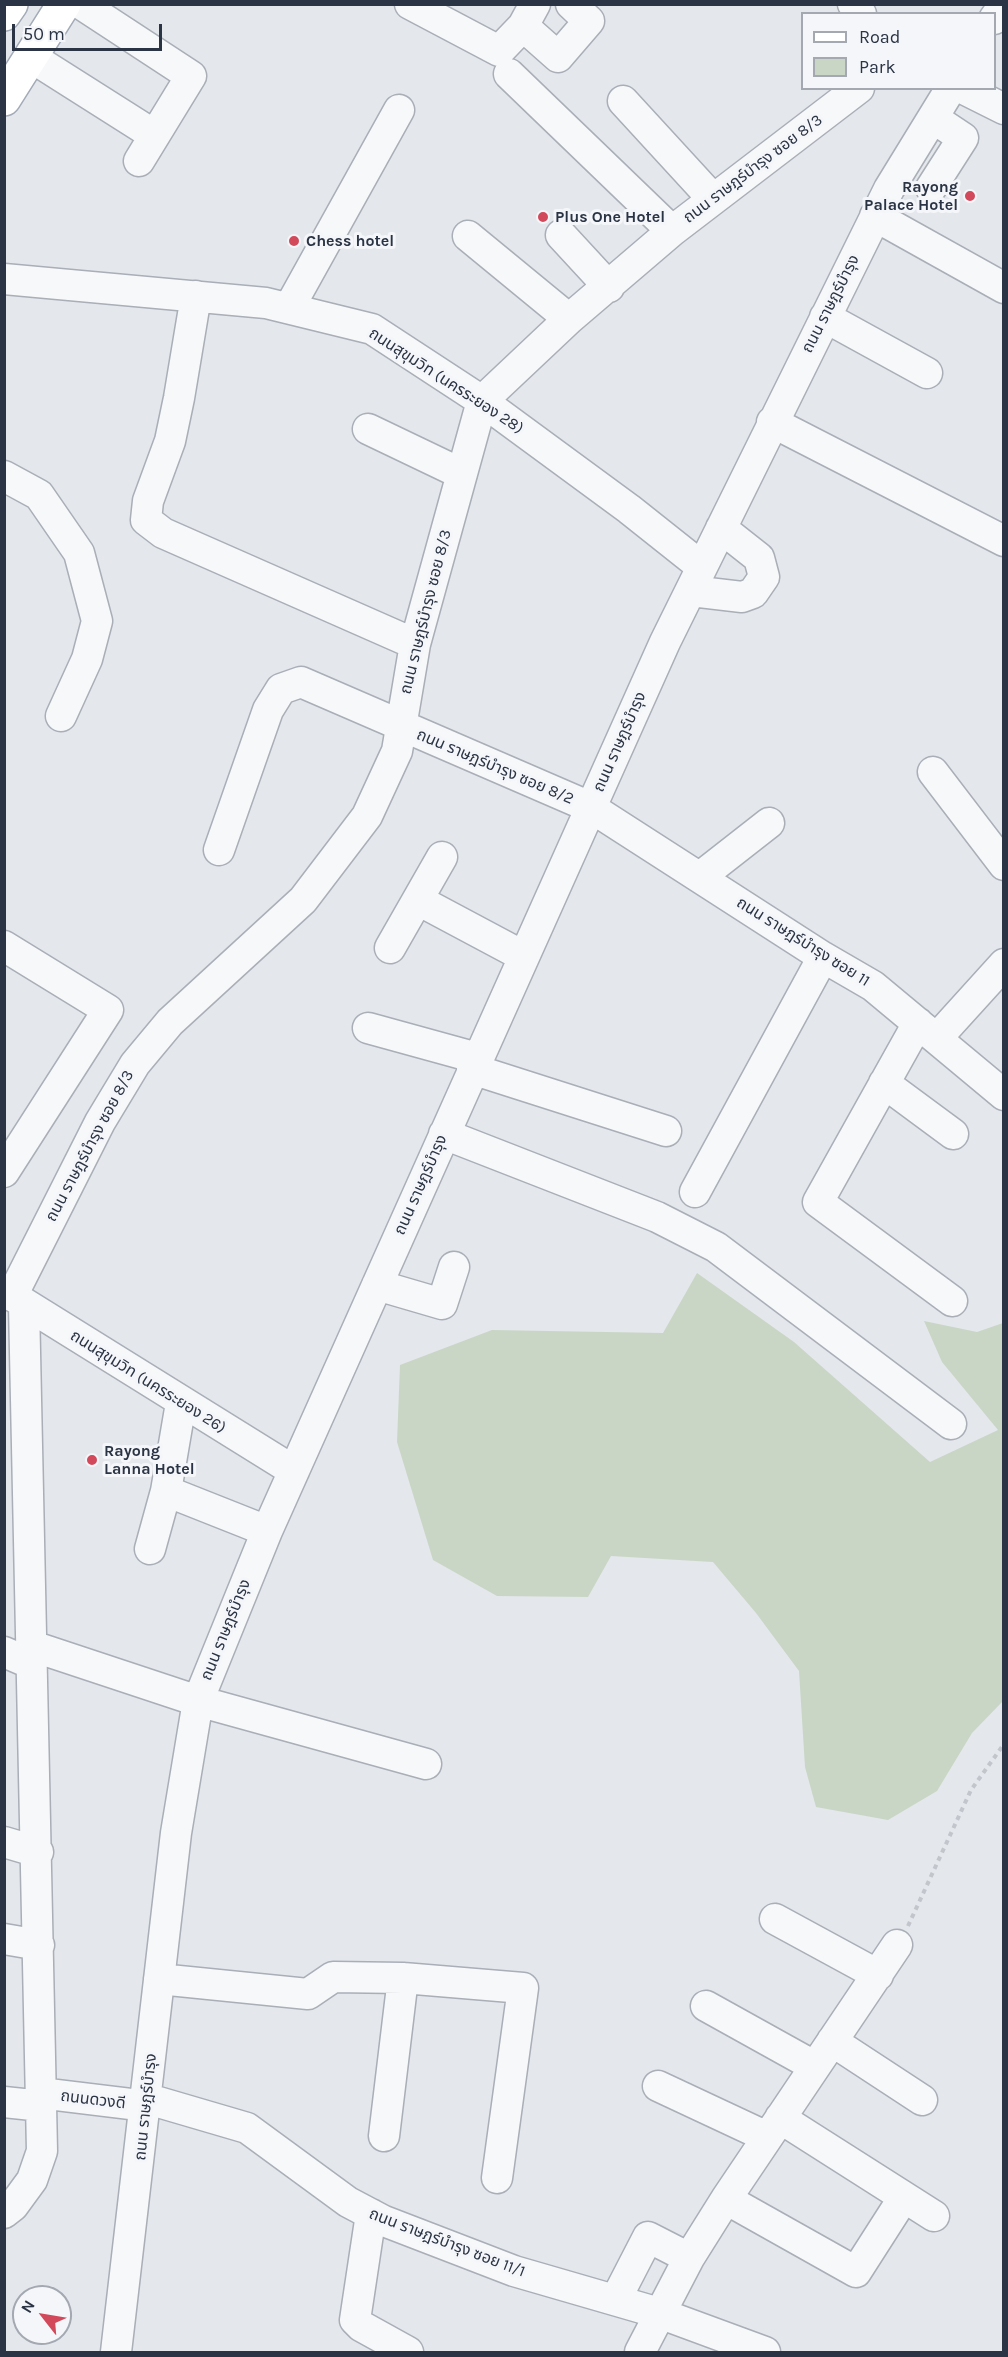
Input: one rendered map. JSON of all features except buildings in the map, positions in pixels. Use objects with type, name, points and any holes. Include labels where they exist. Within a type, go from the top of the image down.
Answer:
[{"type":"main road","points":[[4,14],[11,4]]},
{"type":"main road","points":[[4,99],[64,4]]},
{"type":"street","points":[[81,4],[191,76],[139,161]]},
{"type":"street","points":[[411,4],[504,62],[672,231]]},
{"type":"street","points":[[504,62],[529,15],[558,57],[589,21],[571,4]]},
{"type":"street","points":[[31,57],[154,135]]},
{"type":"street","name":"ถนน ราษฎร์บำรุง ซอย 8/3","points":[[14,1297],[100,1122],[135,1064],[170,1022],[303,900],[367,816],[397,751],[415,644],[482,401],[569,319],[672,231],[855,90]]},
{"type":"street","name":"ถนน ราษฎร์บำรุง","points":[[116,2352],[147,2102],[176,1833],[198,1701],[267,1531],[590,807],[772,422],[875,216],[950,90]]},
{"type":"street","points":[[966,90],[1004,109]]},
{"type":"street","points":[[623,101],[713,199]]},
{"type":"street","points":[[289,308],[399,110]]},
{"type":"street","points":[[931,188],[963,138],[933,118]]},
{"type":"street","points":[[875,216],[1004,288]]},
{"type":"street","points":[[561,235],[609,287]]},
{"type":"street","points":[[468,236],[569,319]]},
{"type":"street","name":"ถนนสุขุมวิท (นครระยอง 28)","points":[[4,279],[266,303],[372,329],[482,401],[629,508],[697,579]]},
{"type":"street","points":[[196,296],[170,441],[148,501],[146,520],[163,533],[415,644]]},
{"type":"street","points":[[825,317],[927,373]]},
{"type":"street","points":[[772,422],[1004,541]]},
{"type":"street","points":[[368,429],[462,474]]},
{"type":"street","points":[[4,476],[39,495],[79,553],[97,621],[87,659],[61,716]]},
{"type":"street","points":[[697,579],[742,597],[753,593],[764,577],[759,558],[721,528]]},
{"type":"street","name":"ถนน ราษฎร์บำรุง ซอย 8/2","points":[[219,850],[268,710],[281,688],[301,682],[400,727],[590,807]]},
{"type":"street","points":[[933,772],[1004,865]]},
{"type":"street","name":"ถนน ราษฎร์บำรุง ซอย 11","points":[[590,807],[823,957],[873,986],[1004,1095]]},
{"type":"street","points":[[700,878],[769,822]]},
{"type":"street","points":[[390,948],[442,857]]},
{"type":"street","points":[[418,900],[523,956]]},
{"type":"street","points":[[4,946],[108,1010],[4,1172]]},
{"type":"street","points":[[695,1192],[823,957]]},
{"type":"street","points":[[952,1301],[818,1202],[884,1083],[928,1030],[1004,964]]},
{"type":"street","points":[[368,1028],[666,1131]]},
{"type":"street","points":[[884,1083],[953,1134]]},
{"type":"street","points":[[444,1134],[657,1217],[716,1247],[951,1424]]},
{"type":"street","points":[[377,1285],[442,1304],[454,1267]]},
{"type":"street","points":[[4,2212],[14,2206],[32,2180],[42,2151],[38,1852],[23,1654],[14,1297]]},
{"type":"street","name":"ถนนสุขุมวิท (นครระยอง 26)","points":[[14,1297],[181,1403],[294,1471]]},
{"type":"street","points":[[150,1549],[166,1491],[181,1403]]},
{"type":"street","points":[[166,1491],[267,1531]]},
{"type":"street","points":[[23,1654],[426,1764]]},
{"type":"street","points":[[4,1842],[38,1852]]},
{"type":"street","points":[[775,1919],[878,1976]]},
{"type":"street","points":[[4,1939],[39,1945]]},
{"type":"street","points":[[640,2352],[689,2258],[726,2199],[897,1945]]},
{"type":"street","points":[[159,1979],[308,1994],[333,1977],[403,1978],[523,1988],[497,2178]]},
{"type":"street","points":[[384,2136],[403,1978]]},
{"type":"street","points":[[706,2006],[814,2066]]},
{"type":"street","points":[[832,2041],[922,2100]]},
{"type":"street","points":[[658,2086],[773,2127],[904,2197],[934,2216]]},
{"type":"street","name":"ถนนดวงดี","points":[[4,2102],[41,2099],[147,2102]]},
{"type":"street","name":"ถนน ราษฎร์บำรุง ซอย 11/1","points":[[147,2102],[247,2128],[348,2202],[371,2214],[514,2271],[659,2313],[765,2352]]},
{"type":"street","points":[[726,2199],[856,2272],[904,2197]]},
{"type":"street","points":[[371,2214],[355,2320],[361,2326],[408,2352]]},
{"type":"street","points":[[616,2300],[648,2237],[689,2258]]},
{"type":"path","points":[[897,1945],[909,1925],[971,1790],[1004,1744]]},
{"type":"green space","points":[[697,1273],[794,1342],[930,1462],[998,1430],[942,1362],[924,1321],[977,1332],[1003,1323],[1003,1701],[972,1733],[937,1791],[888,1820],[816,1807],[805,1767],[799,1671],[756,1613],[713,1562],[611,1556],[588,1597],[497,1596],[433,1560],[397,1442],[400,1365],[492,1330],[663,1333]]},
{"type":"place","name":"Rayong Palace Hotel","points":[[970,196]]},
{"type":"place","name":"Plus One Hotel","points":[[543,217]]},
{"type":"place","name":"Chess hotel","points":[[294,241]]},
{"type":"place","name":"Rayong Lanna Hotel","points":[[92,1460]]}]
